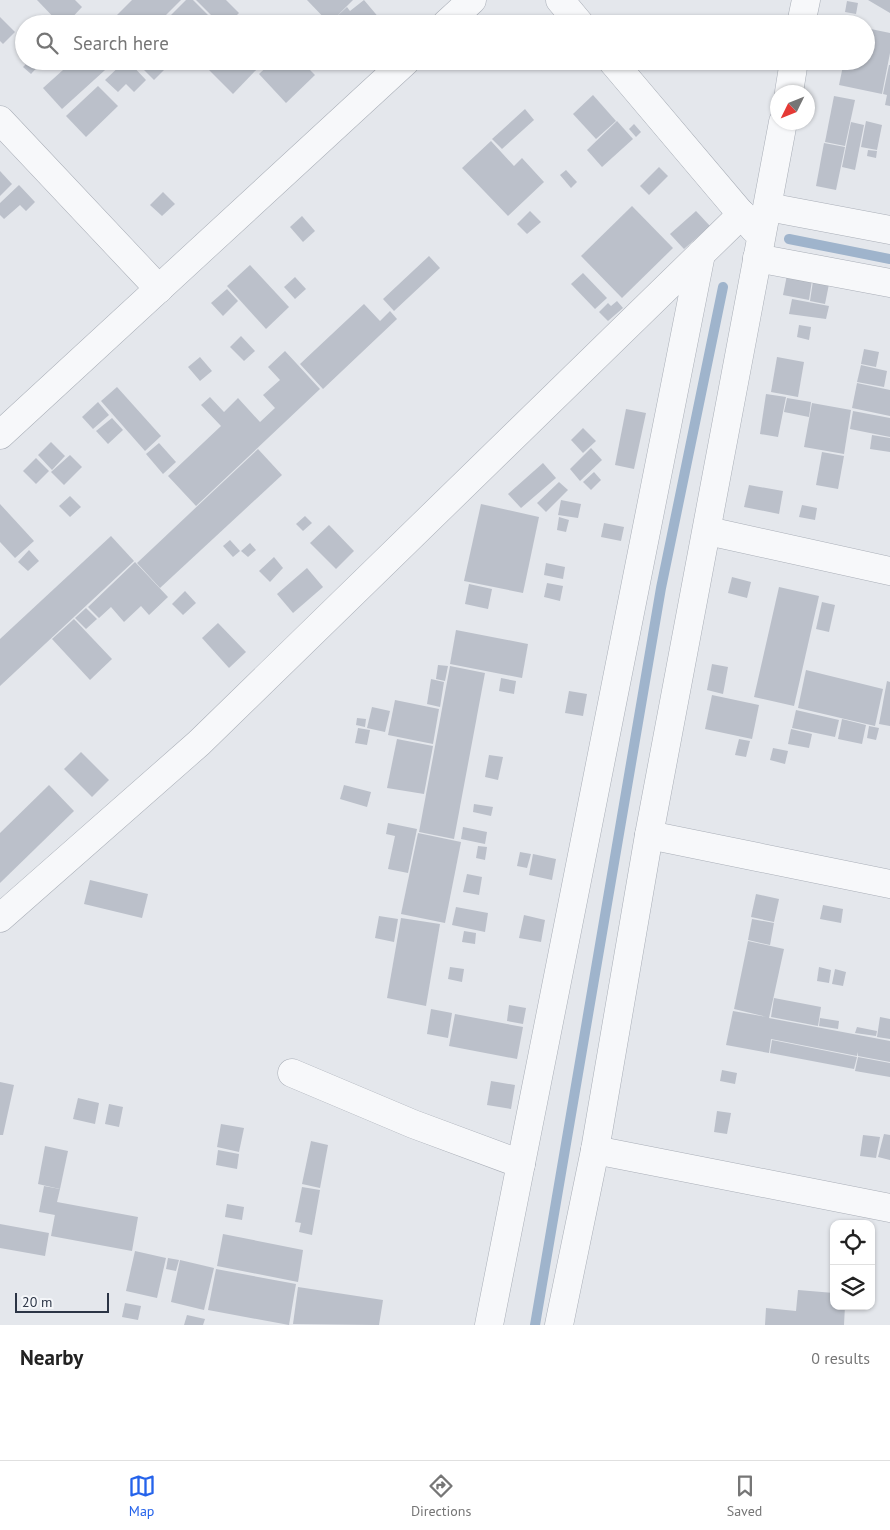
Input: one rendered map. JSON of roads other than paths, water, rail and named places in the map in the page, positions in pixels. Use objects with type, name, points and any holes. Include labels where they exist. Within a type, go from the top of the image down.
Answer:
[{"type":"street","points":[[456,15],[472,0]]},
{"type":"street","points":[[560,0],[572,15]]},
{"type":"street","points":[[803,15],[806,0]]},
{"type":"street","points":[[0,435],[396,70]]},
{"type":"street","points":[[620,70],[742,214],[759,248],[890,283]]},
{"type":"street","points":[[790,85],[793,70]]},
{"type":"street","points":[[0,120],[159,290]]},
{"type":"street","points":[[559,1325],[595,1150],[649,835],[708,531],[782,130]]},
{"type":"street","points":[[768,207],[890,230]]},
{"type":"street","points":[[0,918],[199,744],[742,214]]},
{"type":"street","points":[[489,1325],[701,254]]},
{"type":"street","points":[[708,531],[890,571]]},
{"type":"street","points":[[649,835],[890,884]]},
{"type":"street","points":[[292,1073],[413,1124],[521,1164]]},
{"type":"street","points":[[595,1150],[890,1208]]},
{"type":"waterway","points":[[789,239],[890,259]]},
{"type":"waterway","points":[[535,1325],[661,588],[723,287]]}]
